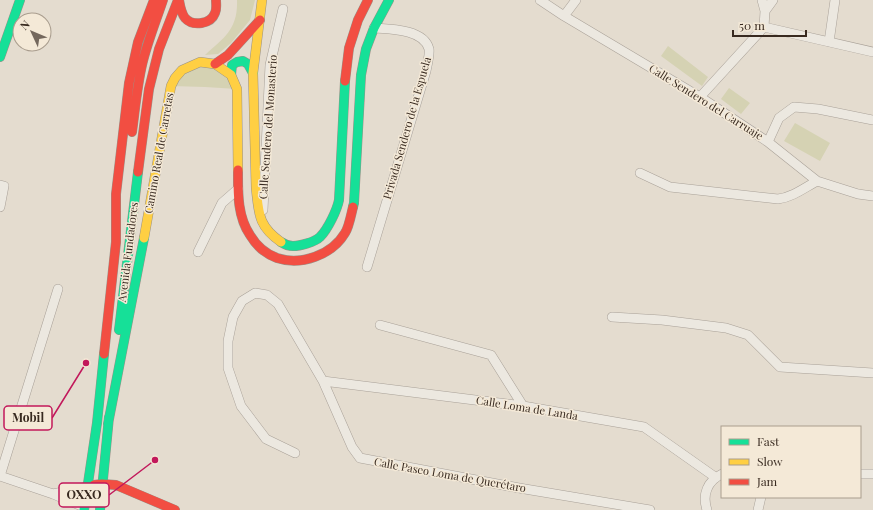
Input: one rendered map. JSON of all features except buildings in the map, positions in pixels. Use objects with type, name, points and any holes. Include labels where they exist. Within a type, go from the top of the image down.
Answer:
[{"type":"street","points":[[0,57],[20,0]]},
{"type":"street","name":"Avenida Fundadores","points":[[84,505],[97,423],[116,242],[116,194],[129,83],[138,42],[154,0]]},
{"type":"street","points":[[131,141],[142,66],[163,0]]},
{"type":"street","points":[[179,0],[180,8],[186,20],[192,23],[202,23],[210,19],[214,13],[216,0]]},
{"type":"street","name":"Avenida Fundadores","points":[[102,509],[102,484],[108,424],[149,89],[159,49],[179,0]]},
{"type":"street","points":[[262,0],[253,73],[256,188],[258,207],[262,223],[271,235],[282,242],[293,246],[309,243],[320,237],[337,209],[339,200],[345,74],[348,48],[358,20],[368,0]]},
{"type":"street","points":[[260,20],[228,55],[215,64],[231,76],[237,89],[238,189],[241,216],[248,234],[260,248],[277,258],[296,261],[315,257],[332,248],[345,233],[354,203],[361,75],[366,48],[374,28],[389,0]]},
{"type":"street","name":"Calle Sendero del Carruaje","points":[[540,0],[564,16],[700,97],[768,142],[817,181],[858,194],[873,196]]},
{"type":"street","points":[[564,16],[576,0]]},
{"type":"street","points":[[700,97],[764,28],[765,11],[762,0]]},
{"type":"street","points":[[765,11],[773,0]]},
{"type":"street","points":[[829,42],[835,0]]},
{"type":"street","name":"Calle Sendero del Monasterio","points":[[262,223],[270,65],[283,9]]},
{"type":"street","name":"Privada Sendero de la Espuela","points":[[367,267],[426,71],[429,50],[422,38],[410,32],[374,28]]},
{"type":"street","points":[[764,28],[873,52]]},
{"type":"street","points":[[231,76],[232,66],[237,62],[243,61],[248,64],[253,73]]},
{"type":"street","name":"Camino Real de Carretas","points":[[108,424],[172,86],[175,78],[182,70],[199,62],[215,64]]},
{"type":"street","points":[[768,142],[779,118],[794,107],[818,109],[873,120]]},
{"type":"street","points":[[640,173],[670,187],[778,199],[786,198],[817,181]]},
{"type":"street","points":[[0,184],[4,186],[0,207]]},
{"type":"street","points":[[198,252],[222,203],[238,189]]},
{"type":"street","points":[[116,242],[125,196]]},
{"type":"street","points":[[58,288],[0,476],[84,505],[102,509]]},
{"type":"street","name":"Calle Paseo Loma de Querétaro","points":[[295,453],[266,439],[241,406],[228,368],[228,340],[233,317],[242,301],[255,293],[267,295],[278,304],[323,381],[352,447],[360,458],[519,488],[650,510]]},
{"type":"street","points":[[612,316],[662,320],[726,328],[748,335],[780,367],[873,372]]},
{"type":"street","points":[[380,325],[490,355],[523,406]]},
{"type":"street","name":"Calle Loma de Landa","points":[[323,381],[523,406],[644,426],[718,476]]},
{"type":"street","points":[[861,474],[873,474]]},
{"type":"street","points":[[707,510],[704,502],[706,488],[718,476]]},
{"type":"street","points":[[52,494],[102,484],[116,485],[175,510]]},
{"type":"street","points":[[758,510],[761,498]]},
{"type":"shaded area","points":[[237,0],[255,0],[250,20],[231,43],[218,54],[205,55],[229,32],[233,25],[237,10]]},
{"type":"shaded area","points":[[668,46],[708,77],[702,86],[661,56]]},
{"type":"shaded area","points":[[215,64],[237,89],[171,86],[182,70]]},
{"type":"shaded area","points":[[729,88],[750,103],[741,114],[721,99]]},
{"type":"shaded area","points":[[795,123],[830,143],[820,161],[784,141]]},
{"type":"traffic: fast","points":[[0,57],[20,0]]},
{"type":"traffic: fast","points":[[353,207],[361,75],[366,49],[374,28],[389,0]]},
{"type":"traffic: fast","points":[[231,75],[232,65],[243,61],[248,64],[253,73]]},
{"type":"traffic: fast","points":[[281,242],[291,246],[296,246],[315,241],[326,229],[336,209],[339,200],[345,81]]},
{"type":"traffic: fast","points":[[119,330],[138,172]]},
{"type":"traffic: fast","points":[[108,424],[144,238]]},
{"type":"traffic: fast","points":[[84,510],[97,423],[104,354]]},
{"type":"traffic: fast","points":[[100,510],[109,417]]},
{"type":"traffic: slow","points":[[262,0],[253,73],[256,188],[261,219],[273,236],[281,242]]},
{"type":"traffic: slow","points":[[144,238],[171,86],[175,78],[182,70],[200,62],[215,64],[231,75],[237,89],[238,170]]},
{"type":"traffic: jam","points":[[104,354],[116,242],[116,194],[129,83],[138,42],[154,0]]},
{"type":"traffic: jam","points":[[132,132],[137,90],[142,65],[163,0]]},
{"type":"traffic: jam","points":[[138,172],[149,89],[159,49],[178,0]]},
{"type":"traffic: jam","points":[[179,0],[185,18],[192,23],[202,23],[210,20],[216,10],[216,0]]},
{"type":"traffic: jam","points":[[345,81],[349,48],[358,20],[368,0]]},
{"type":"traffic: jam","points":[[215,64],[228,55],[260,20]]},
{"type":"traffic: jam","points":[[238,170],[240,212],[246,228],[258,246],[265,252],[277,258],[296,261],[315,257],[324,253],[339,241],[346,230],[350,221],[353,207]]},
{"type":"traffic: jam","points":[[94,485],[116,485],[175,510]]},
{"type":"place","name":"Mobil","points":[[86,363]]},
{"type":"place","name":"OXXO","points":[[155,460]]}]
